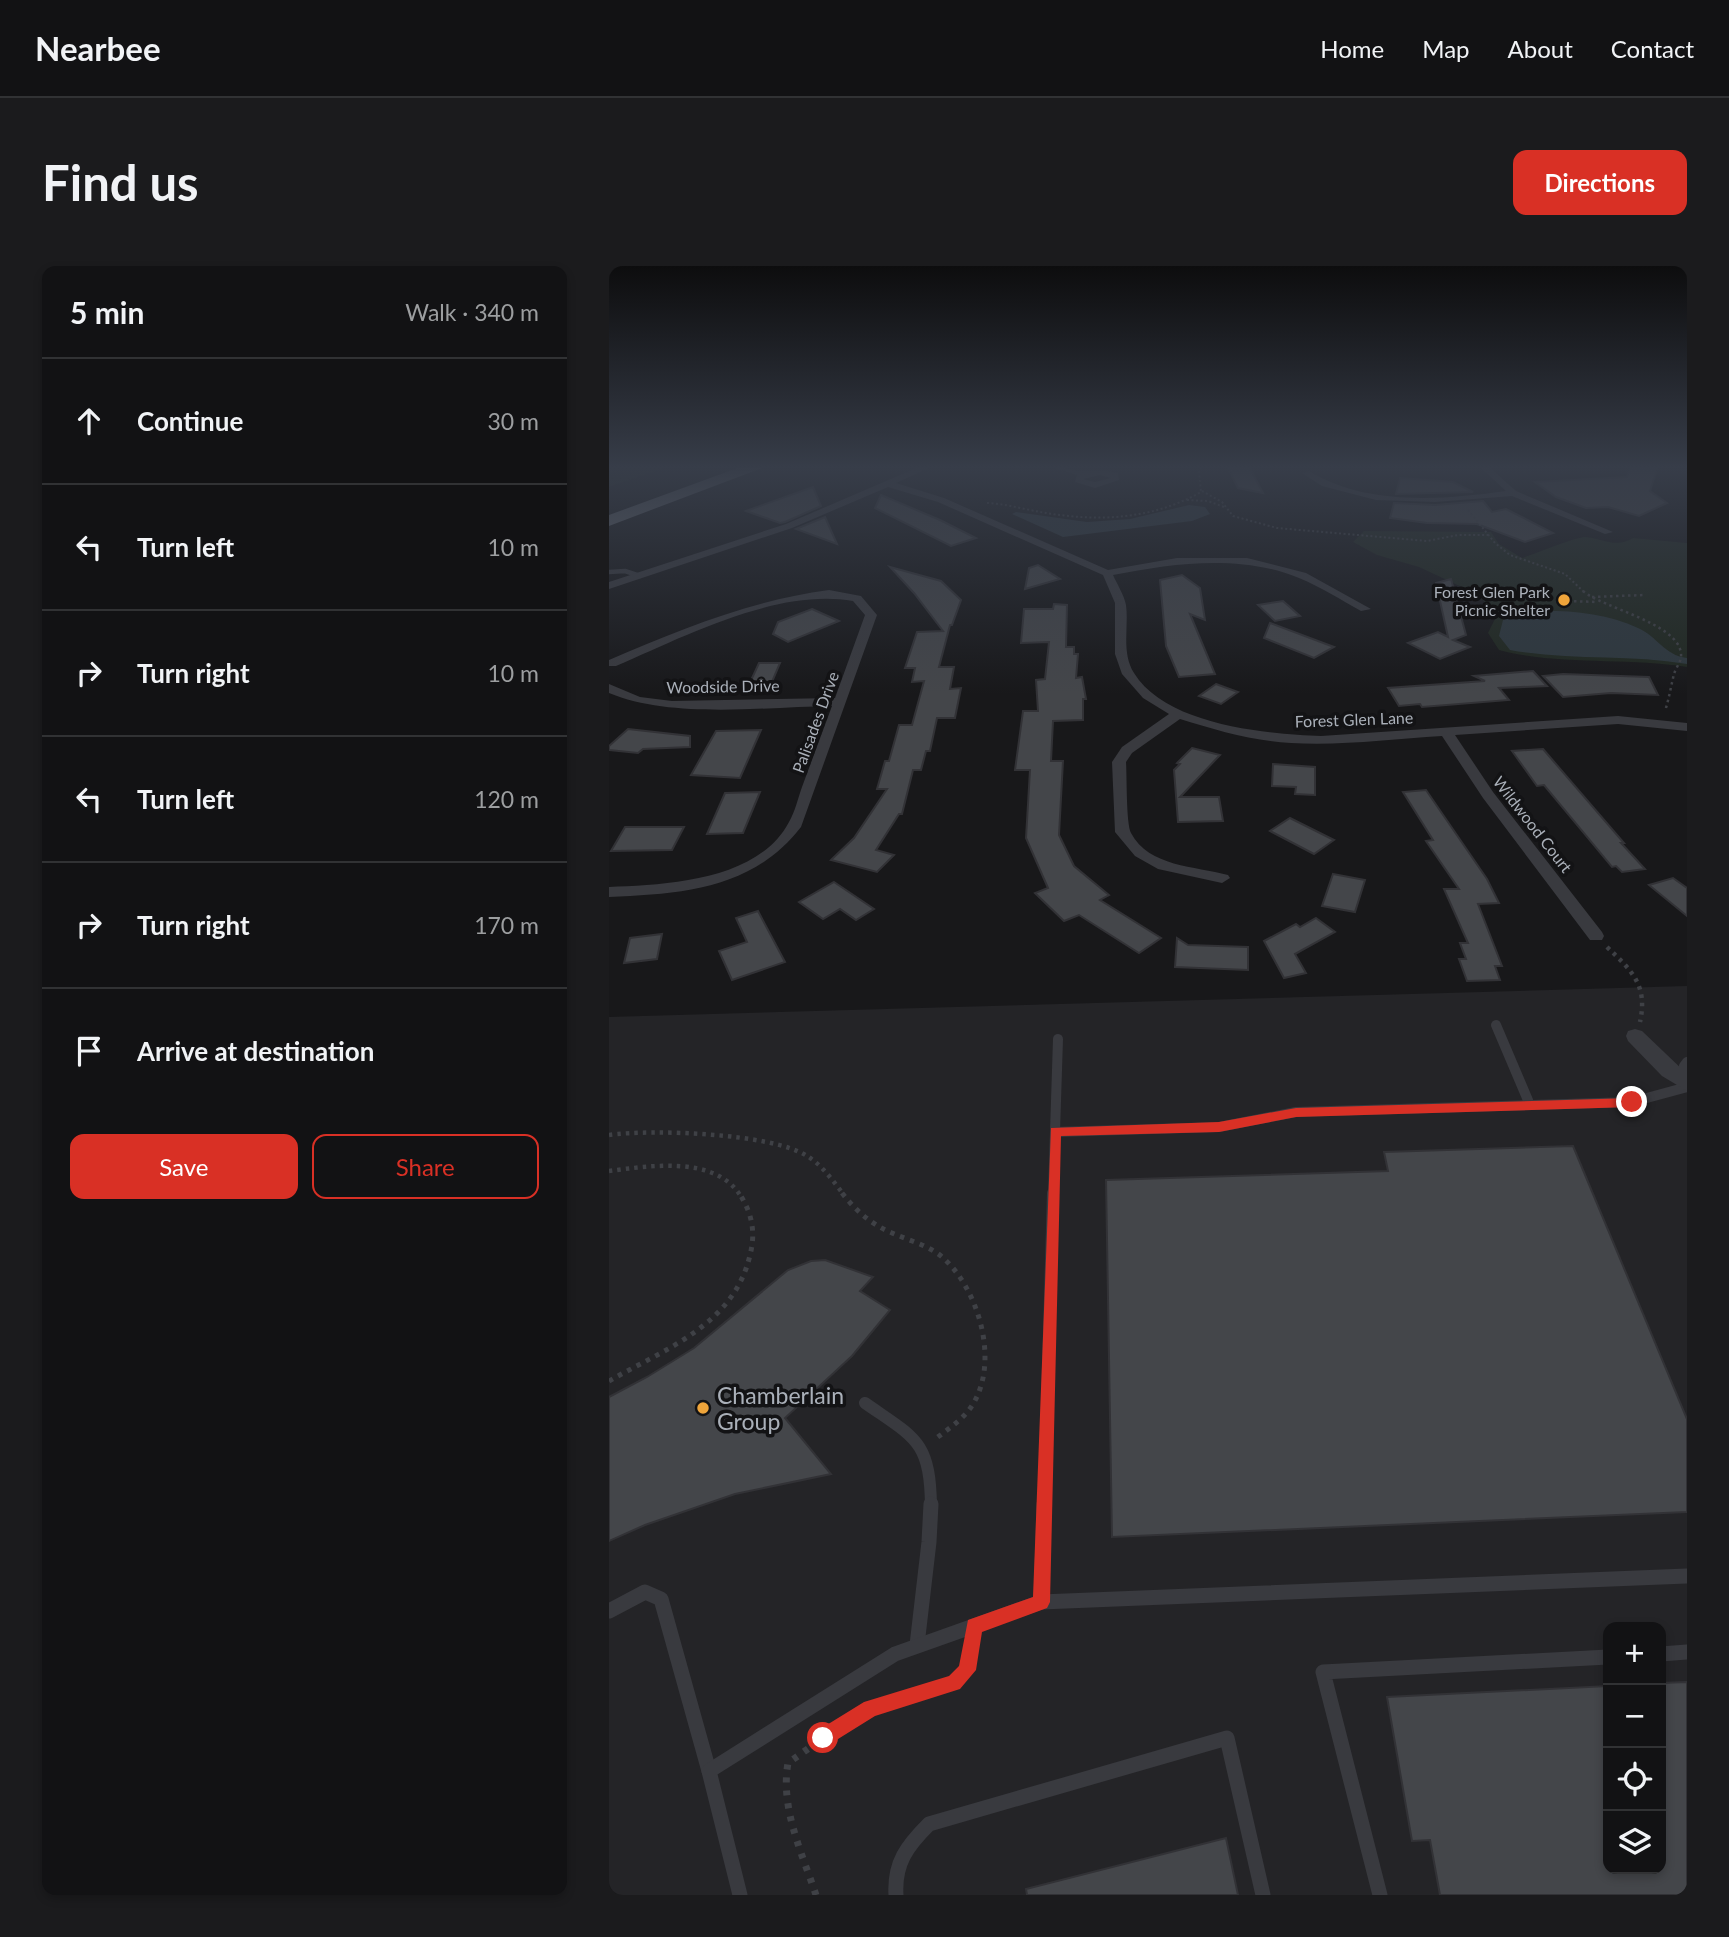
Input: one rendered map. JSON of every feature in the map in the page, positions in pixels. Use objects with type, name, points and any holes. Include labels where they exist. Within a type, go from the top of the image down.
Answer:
[{"type":"street","points":[[609,586],[741,542]]},
{"type":"street","points":[[1037,542],[1107,573],[1186,559],[1255,562],[1295,572],[1365,609]]},
{"type":"street","name":"Forest Glen Lane","points":[[1107,573],[1120,603],[1121,654],[1128,674],[1147,695],[1178,714],[1229,730],[1289,739],[1332,739],[1605,720],[1687,727]]},
{"type":"street","name":"Palisades Drive","points":[[609,892],[681,888],[751,866],[785,840],[796,824],[871,615],[866,604],[849,595],[799,595],[763,604],[610,662]]},
{"type":"street","points":[[609,679],[617,669],[610,662]]},
{"type":"street","name":"Woodside Drive","points":[[609,688],[637,700],[671,705],[840,702]]},
{"type":"street","points":[[1178,714],[1138,741],[1127,750],[1119,762],[1122,832],[1140,853],[1163,866],[1222,878]]},
{"type":"street","name":"Wildwood Court","points":[[1446,732],[1487,795],[1596,936]]},
{"type":"street","points":[[1635,1036],[1669,1071],[1687,1085]]},
{"type":"lane","points":[[609,572],[625,571],[640,576]]},
{"type":"lane","points":[[1496,1025],[1530,1105]]},
{"type":"lane","points":[[1041,1602],[1058,1039]]},
{"type":"lane","points":[[1687,1062],[1684,1066],[1687,1076]]},
{"type":"lane","points":[[1055,1132],[1219,1127],[1296,1112],[1632,1102],[1687,1085]]},
{"type":"lane","points":[[865,1403],[917,1441],[923,1449],[927,1464],[931,1513],[917,1645]]},
{"type":"lane","points":[[709,1772],[895,1654],[1041,1602],[1687,1576]]},
{"type":"lane","points":[[609,1611],[645,1592],[661,1599],[740,1895]]},
{"type":"lane","points":[[1666,1654],[1687,1652]]},
{"type":"lane","points":[[1380,1895],[1323,1672],[1603,1657]]},
{"type":"lane","points":[[896,1895],[895,1880],[902,1851],[929,1824],[1227,1738],[1263,1895]]},
{"type":"path","points":[[1496,542],[1510,555],[1563,573],[1590,597],[1618,606],[1657,626],[1680,648],[1682,657],[1674,673],[1663,723]]},
{"type":"path","points":[[1557,574],[1563,573]]},
{"type":"path","points":[[1590,597],[1644,595]]},
{"type":"path","points":[[1568,601],[1604,602]]},
{"type":"path","points":[[1596,936],[1635,974],[1642,989],[1644,1007],[1635,1036]]},
{"type":"path","points":[[609,1135],[680,1131],[794,1149],[813,1158],[848,1202],[867,1219],[936,1253],[955,1269],[979,1316],[983,1359],[978,1394],[964,1418],[923,1449]]},
{"type":"path","points":[[609,1171],[658,1167],[690,1169],[719,1176],[736,1189],[749,1209],[755,1236],[752,1258],[735,1295],[715,1318],[685,1340],[609,1381]]},
{"type":"path","points":[[816,1895],[787,1800],[785,1773],[788,1763],[849,1719],[871,1708],[954,1683],[961,1678],[967,1670],[974,1626]]},
{"type":"shaded area","points":[[1353,542],[1498,542],[1522,558],[1567,542],[1687,543],[1687,667],[1545,658],[1499,650],[1488,633],[1496,617],[1479,595],[1419,567],[1377,555]]},
{"type":"shaded area","points":[[1515,612],[1578,613],[1624,622],[1645,632],[1672,653],[1687,658],[1687,664],[1510,650],[1499,636],[1503,620]]},
{"type":"shaded area","points":[[1687,986],[1687,1895],[609,1895],[609,1017]]},
{"type":"building","points":[[943,542],[963,542],[951,546]]},
{"type":"building","points":[[1038,565],[1060,579],[1025,589],[1029,568]]},
{"type":"building","points":[[890,567],[941,581],[961,600],[950,625],[939,667],[954,667],[950,689],[961,688],[955,718],[937,718],[930,751],[926,751],[921,770],[913,770],[902,814],[899,814],[876,850],[894,855],[877,872],[831,860],[854,838],[887,789],[877,789],[885,761],[889,761],[899,725],[912,725],[924,681],[912,682],[915,668],[905,668],[917,632],[943,631]]},
{"type":"building","points":[[1182,575],[1200,588],[1205,620],[1190,614],[1215,674],[1179,677],[1166,646],[1160,580]]},
{"type":"building","points":[[1451,579],[1466,635],[1453,640],[1470,647],[1440,659],[1408,643],[1438,632],[1448,637],[1436,583]]},
{"type":"building","points":[[1283,601],[1300,616],[1275,621],[1258,605]]},
{"type":"building","points":[[1054,604],[1067,605],[1066,647],[1074,647],[1074,654],[1078,654],[1076,678],[1082,677],[1086,699],[1083,699],[1083,720],[1053,721],[1051,761],[1063,761],[1059,835],[1074,866],[1109,895],[1100,900],[1161,938],[1139,953],[1079,915],[1064,921],[1035,893],[1048,888],[1026,838],[1030,770],[1015,770],[1023,711],[1038,711],[1036,680],[1045,679],[1049,642],[1021,643],[1024,609],[1053,609]]},
{"type":"building","points":[[812,609],[839,621],[788,642],[773,634],[778,622]]},
{"type":"building","points":[[1270,623],[1334,647],[1314,658],[1264,638]]},
{"type":"building","points":[[759,663],[780,663],[769,689],[747,689]]},
{"type":"building","points":[[1533,671],[1547,686],[1499,688],[1509,700],[1422,707],[1420,704],[1399,706],[1388,688],[1485,681],[1474,676]]},
{"type":"building","points":[[1563,674],[1649,677],[1658,695],[1611,693],[1563,697],[1543,676]]},
{"type":"building","points":[[1216,684],[1238,692],[1221,704],[1199,696]]},
{"type":"building","points":[[628,729],[690,736],[690,747],[643,749],[638,753],[609,750],[609,746]]},
{"type":"building","points":[[761,730],[740,778],[691,775],[716,731]]},
{"type":"building","points":[[1192,748],[1220,755],[1180,797],[1219,797],[1223,821],[1178,822],[1174,770],[1180,764],[1177,763]]},
{"type":"building","points":[[1543,749],[1645,869],[1622,872],[1616,866],[1612,867],[1544,785],[1537,786],[1512,751]]},
{"type":"building","points":[[1273,764],[1315,767],[1315,795],[1295,794],[1296,787],[1272,786]]},
{"type":"building","points":[[1426,790],[1487,879],[1499,903],[1478,904],[1502,966],[1495,966],[1500,980],[1467,981],[1459,959],[1466,959],[1460,943],[1468,943],[1444,889],[1459,889],[1426,841],[1433,840],[1403,792]]},
{"type":"building","points":[[760,792],[743,833],[707,834],[725,793]]},
{"type":"building","points":[[1290,818],[1334,840],[1314,854],[1270,831]]},
{"type":"building","points":[[625,827],[684,827],[672,850],[611,851]]},
{"type":"building","points":[[1333,874],[1365,880],[1355,912],[1322,906]]},
{"type":"building","points":[[1673,878],[1687,888],[1687,916],[1649,885]]},
{"type":"building","points":[[834,882],[874,909],[856,920],[840,909],[823,919],[799,902]]},
{"type":"building","points":[[758,911],[785,962],[732,980],[719,951],[747,942],[736,918]]},
{"type":"building","points":[[1316,918],[1335,932],[1295,954],[1306,973],[1284,978],[1264,941],[1296,924],[1300,927]]},
{"type":"building","points":[[662,934],[657,959],[624,963],[630,938]]},
{"type":"building","points":[[1177,938],[1188,945],[1248,947],[1248,970],[1175,967]]},
{"type":"building","points":[[1573,1146],[1687,1419],[1687,1512],[1112,1537],[1106,1180],[1388,1171],[1384,1152]]},
{"type":"building","name":"Chamberlain Group","points":[[825,1260],[873,1277],[860,1291],[890,1310],[852,1356],[785,1418],[831,1474],[735,1494],[645,1525],[609,1541],[609,1397],[694,1348],[788,1270],[811,1261]]},
{"type":"building","points":[[1687,1682],[1687,1895],[1440,1895],[1430,1840],[1412,1841],[1387,1697],[1603,1686],[1603,1874],[1666,1874],[1666,1683]]},
{"type":"building","points":[[1226,1838],[1238,1895],[1027,1895],[1026,1889]]},
{"type":"place","name":"Forest Glen Park Picnic Shelter","points":[[1564,600]]},
{"type":"place","name":"Chamberlain Group","points":[[703,1408]]},
{"type":"route","points":[[823,1738],[849,1719],[871,1708],[954,1683],[967,1670],[974,1626],[1041,1602],[1055,1132],[1219,1127],[1296,1112],[1632,1102]]}]
